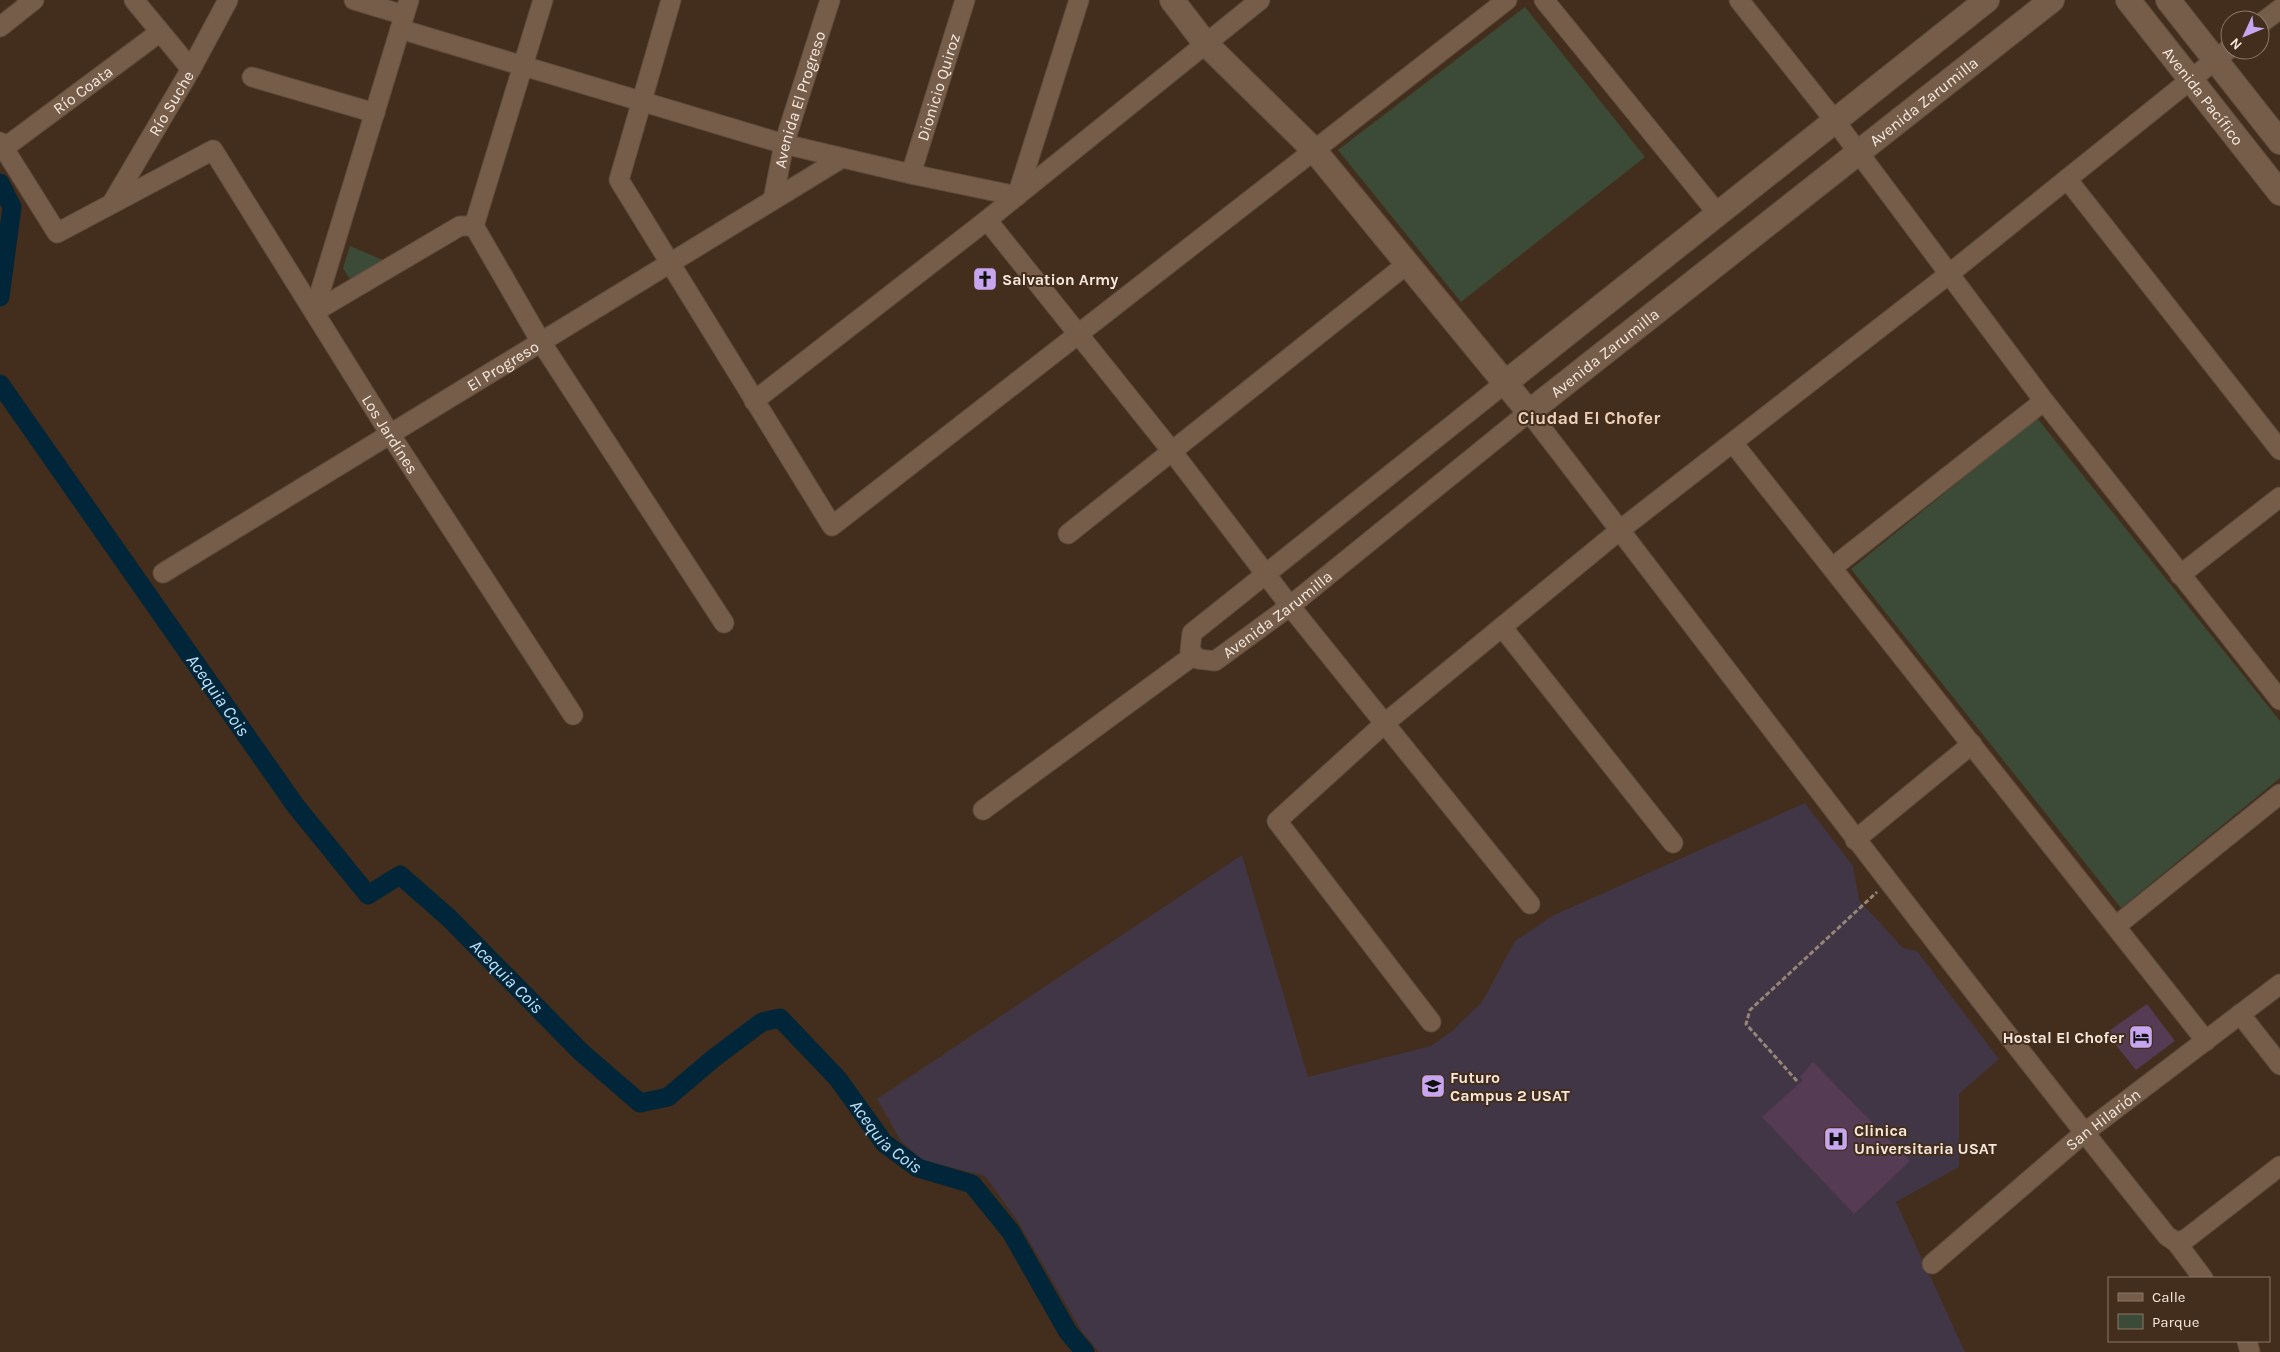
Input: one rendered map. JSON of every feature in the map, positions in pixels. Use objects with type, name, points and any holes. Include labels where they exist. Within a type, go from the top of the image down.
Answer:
[{"type":"street","points":[[0,27],[34,0]]},
{"type":"street","points":[[134,0],[191,69]]},
{"type":"street","name":"Río Suche","points":[[112,203],[191,69],[228,0]]},
{"type":"street","points":[[354,0],[404,15],[523,65],[784,144],[911,174],[1017,196]]},
{"type":"street","points":[[543,0],[474,226],[542,342],[724,623]]},
{"type":"street","points":[[671,0],[618,180],[832,526],[1507,0]]},
{"type":"street","name":"Avenida El Progreso","points":[[773,200],[784,144],[830,0]]},
{"type":"street","name":"Dionicio Quiroz","points":[[911,174],[965,0]]},
{"type":"street","points":[[1017,196],[1079,0]]},
{"type":"street","points":[[1172,0],[1205,43],[1314,150],[1529,412],[1855,840],[2084,1133],[2167,1236],[2176,1242],[2202,1277]]},
{"type":"street","points":[[754,401],[987,220],[1260,0]]},
{"type":"street","points":[[1544,0],[1718,214]]},
{"type":"street","points":[[983,810],[1194,655],[1190,651],[1192,633],[1987,0]]},
{"type":"street","name":"Avenida Zarumilla","points":[[1194,655],[1198,659],[1215,661],[1290,606],[1529,412],[1859,154],[2052,0]]},
{"type":"street","name":"Avenida Pacífico","points":[[2128,0],[2280,193]]},
{"type":"street","name":"Avenida Pacífico","points":[[2168,0],[2220,52]]},
{"type":"street","points":[[1742,1],[1835,121],[2044,401],[2280,700]]},
{"type":"street","points":[[314,312],[404,15]]},
{"type":"street","name":"Río Coata","points":[[2,145],[160,32]]},
{"type":"street","points":[[1431,1022],[1277,821],[1385,723],[1620,530],[1949,274],[2220,56]]},
{"type":"street","name":"Avenida Pacífico","points":[[2226,60],[2280,142]]},
{"type":"street","points":[[252,77],[375,113]]},
{"type":"street","points":[[2,145],[57,233],[112,203]]},
{"type":"street","name":"Los Jardínes","points":[[112,203],[213,150],[390,434],[573,715]]},
{"type":"street","name":"El Progreso","points":[[163,573],[842,158]]},
{"type":"street","points":[[2067,179],[2280,450]]},
{"type":"street","points":[[987,220],[1171,450],[1290,606],[1530,904]]},
{"type":"street","points":[[314,312],[460,226],[474,226]]},
{"type":"street","points":[[1068,534],[1171,450],[1407,264]]},
{"type":"street","points":[[1833,567],[2044,401]]},
{"type":"street","points":[[1733,443],[2206,1040]]},
{"type":"street","points":[[2180,574],[2280,498]]},
{"type":"street","points":[[1502,627],[1673,843]]},
{"type":"street","points":[[1855,840],[1972,744]]},
{"type":"street","points":[[2116,926],[2280,794]]},
{"type":"street","name":"San Hilarión","points":[[1932,1264],[2084,1133],[2280,984]]},
{"type":"street","points":[[2240,1014],[2280,1065]]},
{"type":"street","points":[[2176,1242],[2186,1239],[2280,1166]]},
{"type":"path","points":[[1797,1082],[1746,1024],[1750,1010],[1861,909],[1888,881]]},
{"type":"shaded area","name":"Futuro Campus 2 USAT","points":[[1805,803],[1853,866],[1859,900],[1903,948],[1917,951],[1999,1059],[1959,1094],[1959,1167],[1896,1202],[1965,1352],[1099,1352],[1081,1330],[1017,1220],[985,1176],[922,1160],[901,1141],[877,1099],[1242,855],[1308,1077],[1431,1046],[1451,1032],[1482,1002],[1515,941],[1552,916]]},
{"type":"green space","points":[[1525,7],[1645,157],[1461,302],[1338,150]]},
{"type":"green space","points":[[350,246],[385,261],[354,278],[349,278],[343,268]]},
{"type":"green space","points":[[2037,418],[2280,721],[2280,778],[2121,908],[1851,569]]},
{"type":"building","name":"Hostal El Chofer","points":[[2147,1004],[2175,1041],[2136,1070],[2106,1033]]},
{"type":"building","name":"Clinica Universitaria USAT","points":[[1813,1062],[1910,1161],[1854,1214],[1762,1117],[1803,1080],[1800,1077]]},
{"type":"waterway","name":"Acequia Cois","points":[[0,183],[12,207],[0,297]]},
{"type":"waterway","name":"Acequia Cois","points":[[0,384],[295,805],[368,895],[400,875],[449,918],[581,1052],[640,1103],[668,1097],[714,1058],[762,1022],[780,1018],[838,1079],[884,1143],[918,1168],[972,1184],[1011,1232],[1068,1332],[1085,1352]]},
{"type":"place","name":"Salvation Army","points":[[985,279]]},
{"type":"place","name":"Hostal El Chofer","points":[[2141,1037]]},
{"type":"place","name":"Futuro Campus 2 USAT","points":[[1433,1086]]},
{"type":"place","name":"Clinica Universitaria USAT","points":[[1836,1139]]},
{"type":"district","name":"Ciudad El Chofer","points":[[1589,418]]}]
